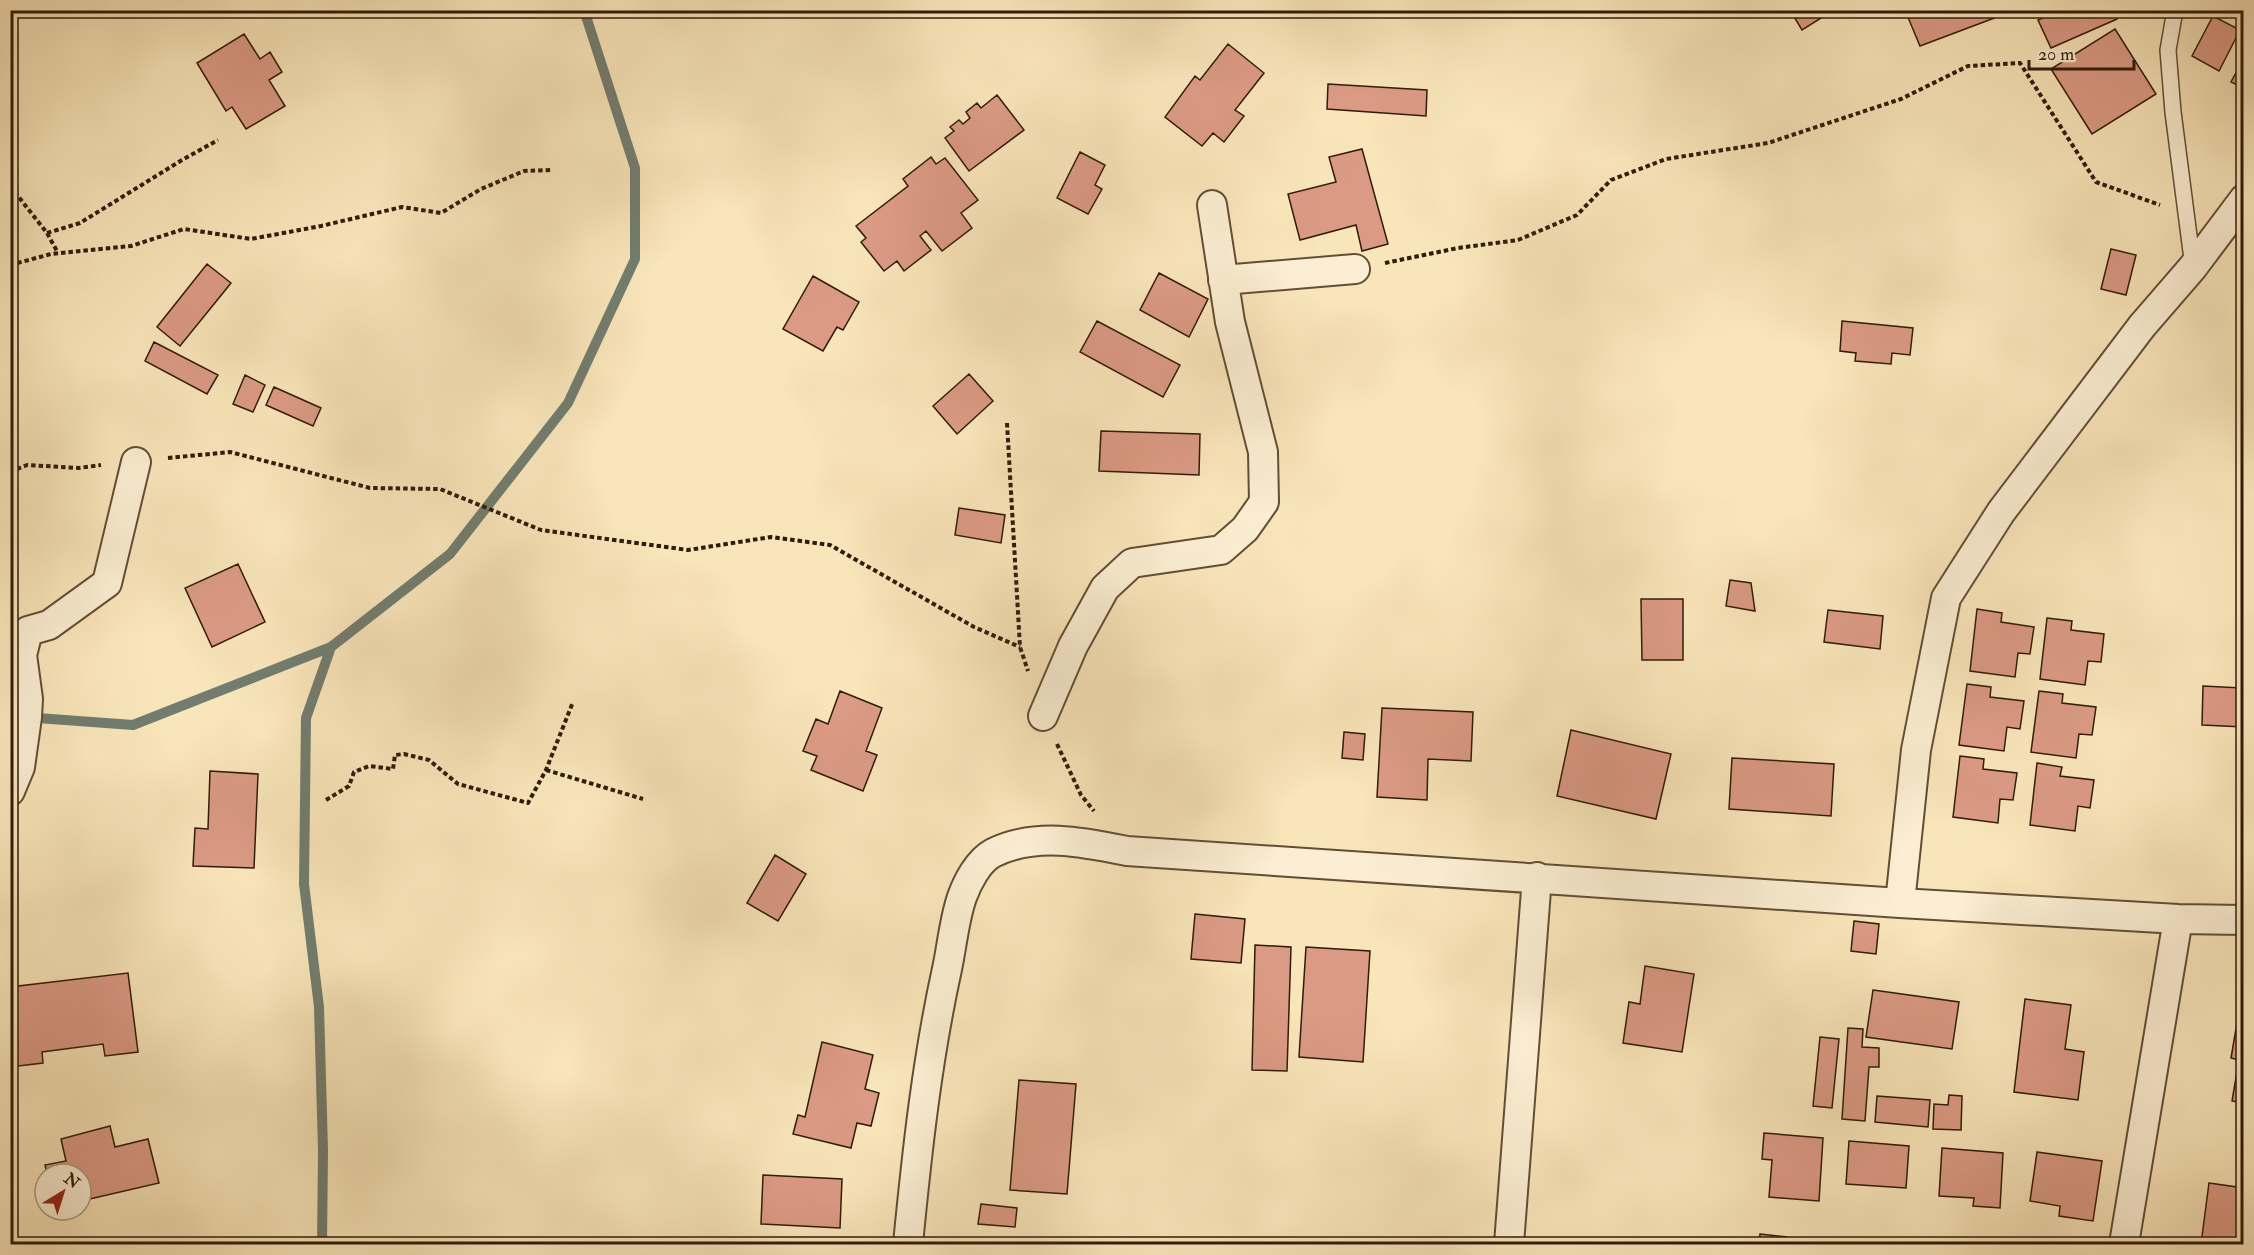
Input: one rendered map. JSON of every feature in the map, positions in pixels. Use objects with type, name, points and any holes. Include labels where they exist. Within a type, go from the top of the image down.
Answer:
[{"type":"street","points":[[1900,903],[1916,750],[1946,598],[2001,512],[2142,326],[2193,267],[2244,199]]},
{"type":"street","points":[[1043,716],[1073,646],[1105,588],[1132,564],[1221,550],[1245,529],[1264,502],[1263,452],[1244,381],[1223,280],[1212,205]]},
{"type":"street","points":[[1223,280],[1355,269]]},
{"type":"street","points":[[10,791],[20,766],[27,717],[28,699],[22,655],[28,631],[49,625],[107,583],[136,462]]},
{"type":"street","points":[[908,1245],[920,1126],[942,990],[962,897],[975,871],[991,854],[1028,842],[1072,840],[1127,851],[1900,903],[2178,919],[2244,920]]},
{"type":"street","points":[[1509,1245],[1538,877]]},
{"type":"street","points":[[2124,1245],[2178,919]]},
{"type":"lane","points":[[2175,10],[2168,50],[2173,112],[2193,267]]},
{"type":"path","points":[[1355,269],[1458,248],[1518,240],[1577,215],[1611,180],[1666,159],[1768,143],[1901,99],[1968,66],[2020,63],[2096,182],[2186,214]]},
{"type":"path","points":[[47,233],[80,223],[218,140]]},
{"type":"path","points":[[10,265],[58,253],[131,246],[184,229],[251,239],[402,207],[441,213],[481,189],[524,171],[552,170]]},
{"type":"path","points":[[10,186],[47,233],[58,253]]},
{"type":"path","points":[[10,472],[27,465],[79,468],[230,452],[370,488],[440,489],[542,530],[688,550],[771,537],[830,545],[974,627],[1020,647]]},
{"type":"path","points":[[326,800],[350,786],[354,772],[369,766],[393,769],[396,755],[404,754],[429,760],[458,784],[528,803],[546,770],[573,702]]},
{"type":"path","points":[[546,770],[644,799]]},
{"type":"building","points":[[1790,10],[1834,10],[1802,30]]},
{"type":"building","points":[[1918,10],[1994,10],[1997,17],[1920,46],[1907,15]]},
{"type":"building","points":[[2060,10],[2113,10],[2117,19],[2051,48],[2038,20]]},
{"type":"building","points":[[2213,16],[2240,30],[2219,71],[2192,56]]},
{"type":"building","points":[[2115,29],[2156,94],[2092,134],[2051,69]]},
{"type":"building","points":[[244,34],[260,59],[270,52],[282,72],[269,80],[285,106],[246,129],[232,107],[226,111],[197,63]]},
{"type":"building","points":[[1228,44],[1264,73],[1235,110],[1244,116],[1224,142],[1213,133],[1202,146],[1165,117],[1195,76],[1200,80]]},
{"type":"building","points":[[2244,58],[2244,88],[2231,82]]},
{"type":"building","points":[[1328,84],[1427,90],[1426,116],[1327,109]]},
{"type":"building","points":[[997,95],[1024,130],[969,171],[945,138],[954,131],[950,127],[959,120],[963,124],[970,118],[966,112],[977,103],[981,108]]},
{"type":"building","points":[[1362,149],[1388,244],[1362,251],[1356,225],[1300,240],[1288,194],[1336,182],[1329,157]]},
{"type":"building","points":[[1080,152],[1105,165],[1095,185],[1102,189],[1088,214],[1057,198]]},
{"type":"building","points":[[931,157],[936,164],[945,158],[978,200],[961,213],[972,228],[942,251],[926,231],[920,236],[931,250],[904,271],[897,261],[884,271],[861,242],[866,238],[856,226],[908,186],[903,179]]},
{"type":"building","points":[[2111,249],[2136,255],[2126,295],[2101,289]]},
{"type":"building","points":[[207,264],[231,283],[180,346],[157,327]]},
{"type":"building","points":[[1159,273],[1208,299],[1189,337],[1140,310]]},
{"type":"building","points":[[813,276],[859,302],[843,330],[837,327],[823,351],[783,329]]},
{"type":"building","points":[[1097,321],[1180,365],[1163,397],[1080,352]]},
{"type":"building","points":[[1842,321],[1913,328],[1910,355],[1892,353],[1891,364],[1855,361],[1856,353],[1840,351]]},
{"type":"building","points":[[154,342],[218,375],[207,394],[145,361]]},
{"type":"building","points":[[10,347],[13,347],[10,388]]},
{"type":"building","points":[[969,374],[993,401],[957,434],[933,406]]},
{"type":"building","points":[[245,375],[265,385],[253,412],[233,404]]},
{"type":"building","points":[[274,387],[321,408],[313,426],[266,405]]},
{"type":"building","points":[[1101,431],[1200,434],[1199,475],[1099,471]]},
{"type":"building","points":[[959,508],[1005,515],[1001,543],[955,535]]},
{"type":"building","points":[[238,564],[265,622],[212,647],[185,588]]},
{"type":"building","points":[[1730,580],[1751,583],[1755,611],[1726,606]]},
{"type":"building","points":[[1641,599],[1683,599],[1683,660],[1642,660]]},
{"type":"building","points":[[1977,609],[2002,613],[2001,622],[2034,627],[2030,654],[2018,653],[2015,677],[1970,671]]},
{"type":"building","points":[[1828,610],[1883,616],[1880,649],[1824,642]]},
{"type":"building","points":[[2047,618],[2072,621],[2071,630],[2104,634],[2101,662],[2088,661],[2085,685],[2040,679]]},
{"type":"building","points":[[2243,670],[2244,727],[2202,725],[2203,686],[2242,688]]},
{"type":"building","points":[[1967,684],[1991,687],[1990,697],[2024,701],[2020,729],[2007,727],[2004,751],[1959,745]]},
{"type":"building","points":[[840,691],[882,708],[866,751],[877,755],[863,791],[811,770],[817,756],[803,751],[816,719],[828,724]]},
{"type":"building","points":[[2039,691],[2063,694],[2062,703],[2096,707],[2092,735],[2079,734],[2076,758],[2031,752]]},
{"type":"building","points":[[1382,708],[1473,712],[1471,761],[1428,759],[1427,800],[1377,797]]},
{"type":"building","points":[[1571,730],[1671,754],[1656,819],[1557,796]]},
{"type":"building","points":[[1344,732],[1365,734],[1363,760],[1342,758]]},
{"type":"building","points":[[1960,756],[1984,759],[1983,769],[2017,773],[2013,800],[2000,799],[1998,823],[1953,817]]},
{"type":"building","points":[[1732,758],[1834,764],[1831,816],[1729,809]]},
{"type":"building","points":[[2037,763],[2062,767],[2060,776],[2094,780],[2090,808],[2078,806],[2075,831],[2030,825]]},
{"type":"building","points":[[210,771],[258,774],[254,868],[193,866],[195,828],[208,829]]},
{"type":"building","points":[[775,855],[806,874],[778,921],[747,903]]},
{"type":"building","points":[[1195,914],[1245,919],[1241,963],[1191,959]]},
{"type":"building","points":[[1854,921],[1879,924],[1876,954],[1851,951]]},
{"type":"building","points":[[1255,945],[1291,947],[1287,1071],[1252,1070]]},
{"type":"building","points":[[1306,947],[1370,951],[1363,1062],[1299,1057]]},
{"type":"building","points":[[1645,966],[1694,974],[1682,1052],[1623,1043],[1629,1002],[1640,1004]]},
{"type":"building","points":[[128,973],[138,1052],[105,1056],[103,1044],[42,1052],[43,1063],[10,1067],[10,987]]},
{"type":"building","points":[[1873,990],[1959,1002],[1952,1049],[1866,1037]]},
{"type":"building","points":[[2025,999],[2071,1005],[2065,1049],[2084,1052],[2078,1100],[2014,1092]]},
{"type":"building","points":[[2239,1011],[2244,1012],[2244,1103],[2232,1101],[2239,1060],[2231,1058]]},
{"type":"building","points":[[1848,1028],[1863,1029],[1862,1047],[1879,1048],[1879,1067],[1869,1067],[1865,1121],[1842,1119]]},
{"type":"building","points":[[1820,1037],[1839,1039],[1832,1108],[1813,1106]]},
{"type":"building","points":[[822,1042],[873,1055],[865,1089],[879,1093],[871,1126],[857,1123],[851,1148],[793,1134],[798,1115],[805,1117]]},
{"type":"building","points":[[1019,1080],[1076,1084],[1067,1194],[1010,1190]]},
{"type":"building","points":[[1949,1095],[1962,1096],[1961,1130],[1933,1129],[1934,1104],[1948,1105]]},
{"type":"building","points":[[1877,1096],[1930,1100],[1928,1127],[1875,1122]]},
{"type":"building","points":[[110,1126],[115,1147],[148,1139],[159,1183],[93,1198],[93,1162],[61,1162],[66,1161],[61,1139]]},
{"type":"building","points":[[1764,1133],[1823,1138],[1819,1201],[1769,1197],[1772,1160],[1762,1159]]},
{"type":"building","points":[[1849,1141],[1909,1146],[1906,1188],[1846,1184]]},
{"type":"building","points":[[1942,1148],[2003,1153],[2000,1208],[1973,1206],[1974,1198],[1939,1196]]},
{"type":"building","points":[[2037,1152],[2102,1161],[2093,1221],[2059,1216],[2060,1206],[2030,1201]]},
{"type":"building","points":[[763,1175],[842,1179],[840,1228],[761,1224]]},
{"type":"building","points":[[2209,1183],[2244,1188],[2244,1244],[2201,1244]]},
{"type":"building","points":[[981,1204],[1017,1208],[1015,1227],[978,1224]]},
{"type":"building","points":[[1760,1234],[1787,1237],[1786,1244],[1759,1244]]},
{"type":"waterway","points":[[10,716],[133,725],[331,647],[450,554],[568,403],[635,259],[635,168],[584,10]]},
{"type":"waterway","points":[[322,1244],[323,1151],[319,1007],[304,884],[306,718],[331,647]]}]
